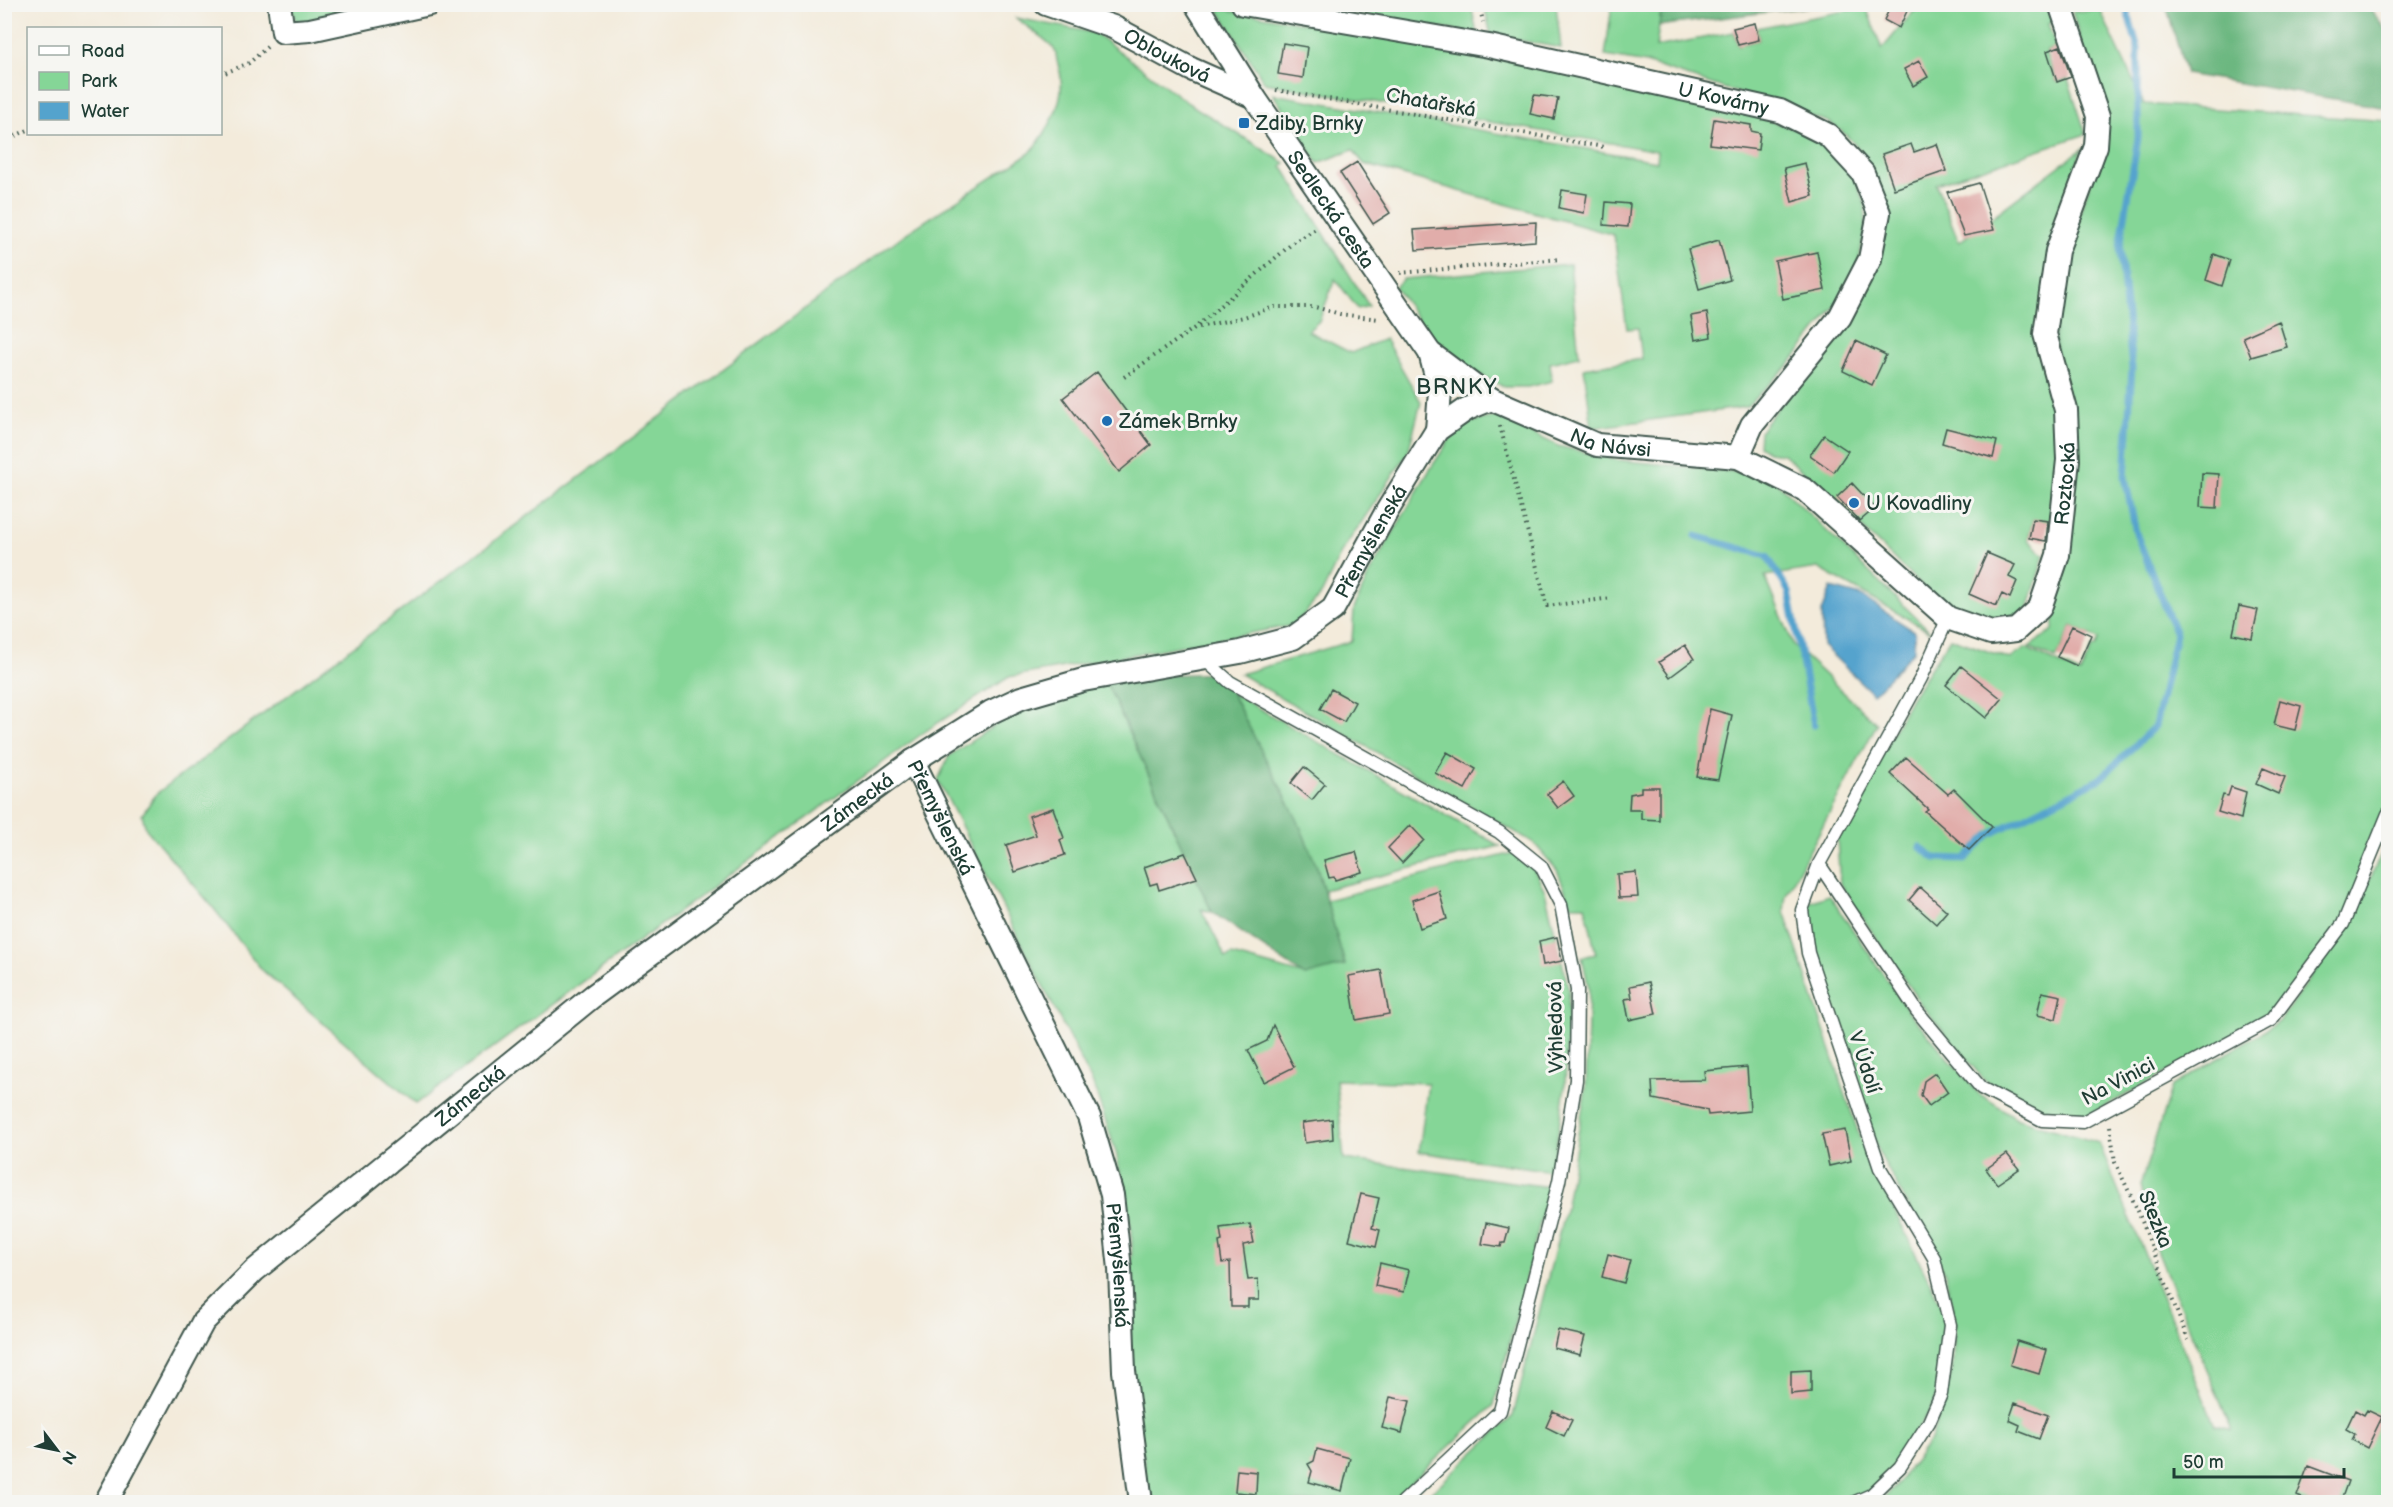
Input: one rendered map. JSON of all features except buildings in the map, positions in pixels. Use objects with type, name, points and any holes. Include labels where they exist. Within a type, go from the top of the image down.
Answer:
[{"type":"street","points":[[279,4],[283,32],[310,30],[429,4]]},
{"type":"street","name":"Oblouková","points":[[1046,4],[1113,27],[1191,69],[1254,98]]},
{"type":"street","name":"Sedlecká cesta","points":[[1196,4],[1254,98],[1430,353]]},
{"type":"street","name":"U Kovárny","points":[[1243,4],[1489,46],[1768,108],[1828,135],[1863,173],[1879,213],[1870,259],[1840,317],[1752,425],[1738,457]]},
{"type":"street","name":"Roztocká","points":[[1738,457],[1805,490],[1948,618],[1991,633],[2016,630],[2040,608],[2058,555],[2068,460],[2066,410],[2044,334],[2057,251],[2096,146],[2098,116],[2060,4]]},
{"type":"street","points":[[1430,353],[1440,391],[1437,430]]},
{"type":"street","name":"Na Návsi","points":[[1430,353],[1491,399],[1597,445],[1738,457]]},
{"type":"street","points":[[1437,430],[1467,409],[1491,399]]},
{"type":"street","name":"Přemyšlenská","points":[[1141,1503],[1124,1371],[1120,1269],[1112,1195],[1089,1117],[913,761],[991,712],[1021,698],[1083,680],[1240,652],[1293,638],[1333,609],[1387,511],[1437,430]]},
{"type":"street","name":"Zámecká","points":[[106,1503],[203,1322],[255,1270],[593,996],[913,761]]},
{"type":"lane","name":"V Údolí","points":[[1856,1503],[1871,1495],[1900,1467],[1929,1422],[1941,1394],[1950,1325],[1934,1258],[1880,1168],[1808,953],[1802,910],[1818,864],[1921,678],[1948,618]]},
{"type":"lane","name":"Výhledová","points":[[1204,659],[1230,682],[1499,832],[1541,866],[1561,905],[1577,990],[1576,1080],[1559,1181],[1500,1411],[1403,1503]]},
{"type":"lane","name":"Na Vinici","points":[[1818,864],[1917,1011],[1981,1088],[2042,1120],[2083,1122],[2271,1020],[2343,924],[2388,814]]},
{"type":"path","points":[[2380,4],[2388,16]]},
{"type":"path","points":[[222,74],[249,63],[283,32]]},
{"type":"path","name":"Chatařská","points":[[1254,98],[1271,90],[1604,147]]},
{"type":"path","points":[[4,141],[27,130]]},
{"type":"path","points":[[1124,377],[1196,327],[1294,241],[1336,218]]},
{"type":"path","points":[[1376,275],[1560,259]]},
{"type":"path","points":[[1196,327],[1244,317],[1274,307],[1315,306],[1340,314],[1409,324]]},
{"type":"path","points":[[1491,399],[1508,451],[1547,606],[1612,598]]},
{"type":"path","name":"Stezka","points":[[2110,1107],[2110,1131],[2115,1162],[2138,1211],[2188,1340]]},
{"type":"green space","points":[[291,4],[382,5],[297,26]]},
{"type":"green space","points":[[1662,4],[1823,5],[1659,26]]},
{"type":"green space","points":[[1302,5],[1471,5],[1477,34]]},
{"type":"green space","points":[[1484,5],[1556,5],[1561,48],[1491,35]]},
{"type":"green space","points":[[1612,5],[1662,5],[1656,47],[1734,32],[1738,45],[1759,40],[1756,28],[1866,7],[1882,49],[1919,5],[2052,5],[2057,20],[2048,24],[2056,47],[2047,51],[2046,56],[2057,82],[2068,79],[2086,134],[1936,184],[1959,242],[2082,149],[2050,245],[2062,439],[2050,522],[2033,519],[2028,540],[2044,555],[2028,609],[1996,629],[1950,613],[1783,454],[1768,452],[1759,446],[1760,431],[1869,284],[1870,167],[1860,150],[1845,134],[1829,122],[1646,63],[1605,56]]},
{"type":"green space","points":[[2166,5],[2367,5],[2388,32],[2388,108],[2186,74]]},
{"type":"green space","points":[[1217,8],[1663,85],[1798,130],[1826,143],[1849,163],[1865,206],[1866,224],[1859,260],[1845,294],[1789,365],[1746,407],[1592,428],[1584,368],[1642,359],[1638,328],[1627,329],[1614,235],[1364,164],[1353,150],[1318,163],[1273,94],[1656,161],[1657,151],[1265,83]]},
{"type":"green space","points":[[2100,10],[2144,104],[2388,121],[2388,808],[2339,934],[2268,1017],[2082,1119],[2045,1115],[1985,1081],[1922,1006],[1840,884],[1837,839],[1911,698],[1950,638],[2010,659],[2026,648],[2080,674],[2092,648],[2095,648],[2099,639],[2072,626],[2056,659],[2029,647],[2053,630],[2065,522],[2050,332],[2072,234],[2107,136],[2072,11]]},
{"type":"green space","points":[[1016,18],[1095,33],[1188,103],[1285,163],[1282,166],[1369,306],[1358,309],[1335,279],[1319,321],[1308,331],[1351,353],[1385,339],[1421,402],[1408,453],[1342,551],[1322,593],[1295,625],[1009,677],[930,728],[416,1104],[262,970],[211,905],[146,829],[142,815],[156,794],[905,234],[1030,153],[1056,112],[1061,76],[1053,47]]},
{"type":"green space","points":[[1570,264],[1579,356],[1550,363],[1552,381],[1529,387],[1504,387],[1463,366],[1439,350],[1395,287],[1403,279]]},
{"type":"green space","points":[[1497,416],[1558,446],[1618,460],[1769,475],[1931,632],[1818,568],[1765,576],[1794,646],[1877,724],[1786,895],[1784,911],[1863,1147],[1943,1309],[1946,1325],[1935,1402],[1887,1477],[1857,1502],[1421,1502],[1513,1416],[1565,1210],[1586,1088],[1589,989],[1582,957],[1596,954],[1585,905],[1571,905],[1557,870],[1533,842],[1240,674],[1352,641],[1354,609],[1369,574],[1429,471],[1459,425]]},
{"type":"green space","points":[[1221,673],[1297,819],[1317,867],[1345,965],[1305,976],[1212,912],[1106,682],[1137,676]]},
{"type":"green space","points":[[1106,682],[1212,912],[1201,909],[1226,958],[1232,955],[1305,975],[1345,965],[1326,900],[1513,853],[1534,869],[1545,891],[1569,991],[1565,1087],[1552,1171],[1419,1152],[1428,1083],[1336,1080],[1344,1159],[1549,1187],[1494,1405],[1390,1502],[1149,1502],[1130,1350],[1132,1232],[1116,1152],[1093,1084],[938,780],[949,756],[1015,712]]},
{"type":"green space","points":[[1232,693],[1500,846],[1323,890],[1317,867]]},
{"type":"green space","points":[[2385,846],[2388,847],[2388,1490],[2382,1502],[1880,1502],[1895,1487],[1931,1439],[1952,1373],[1955,1323],[1945,1273],[1877,1149],[1803,905],[1829,895],[1909,1012],[1978,1093],[2018,1119],[2099,1143],[2215,1426],[2232,1430],[2158,1253],[2140,1186],[2172,1086],[2279,1022],[2353,917]]},
{"type":"water","points":[[1831,588],[1861,596],[1915,632],[1914,651],[1873,694],[1823,646],[1822,612]]},
{"type":"waterway","points":[[1920,847],[1935,858],[1965,859],[1989,835],[2100,779],[2155,726],[2176,634],[2136,533],[2125,477],[2132,368],[2120,247],[2138,138],[2138,48],[2125,4]]},
{"type":"waterway","points":[[1696,536],[1767,556],[1789,592],[1814,725]]},
{"type":"place","name":"Zdiby, Brnky","points":[[1244,123]]},
{"type":"place","name":"Zámek Brnky","points":[[1107,421]]},
{"type":"place","name":"U Kovadliny","points":[[1854,503]]},
{"type":"district","name":"BRNKY","points":[[1457,386]]}]
